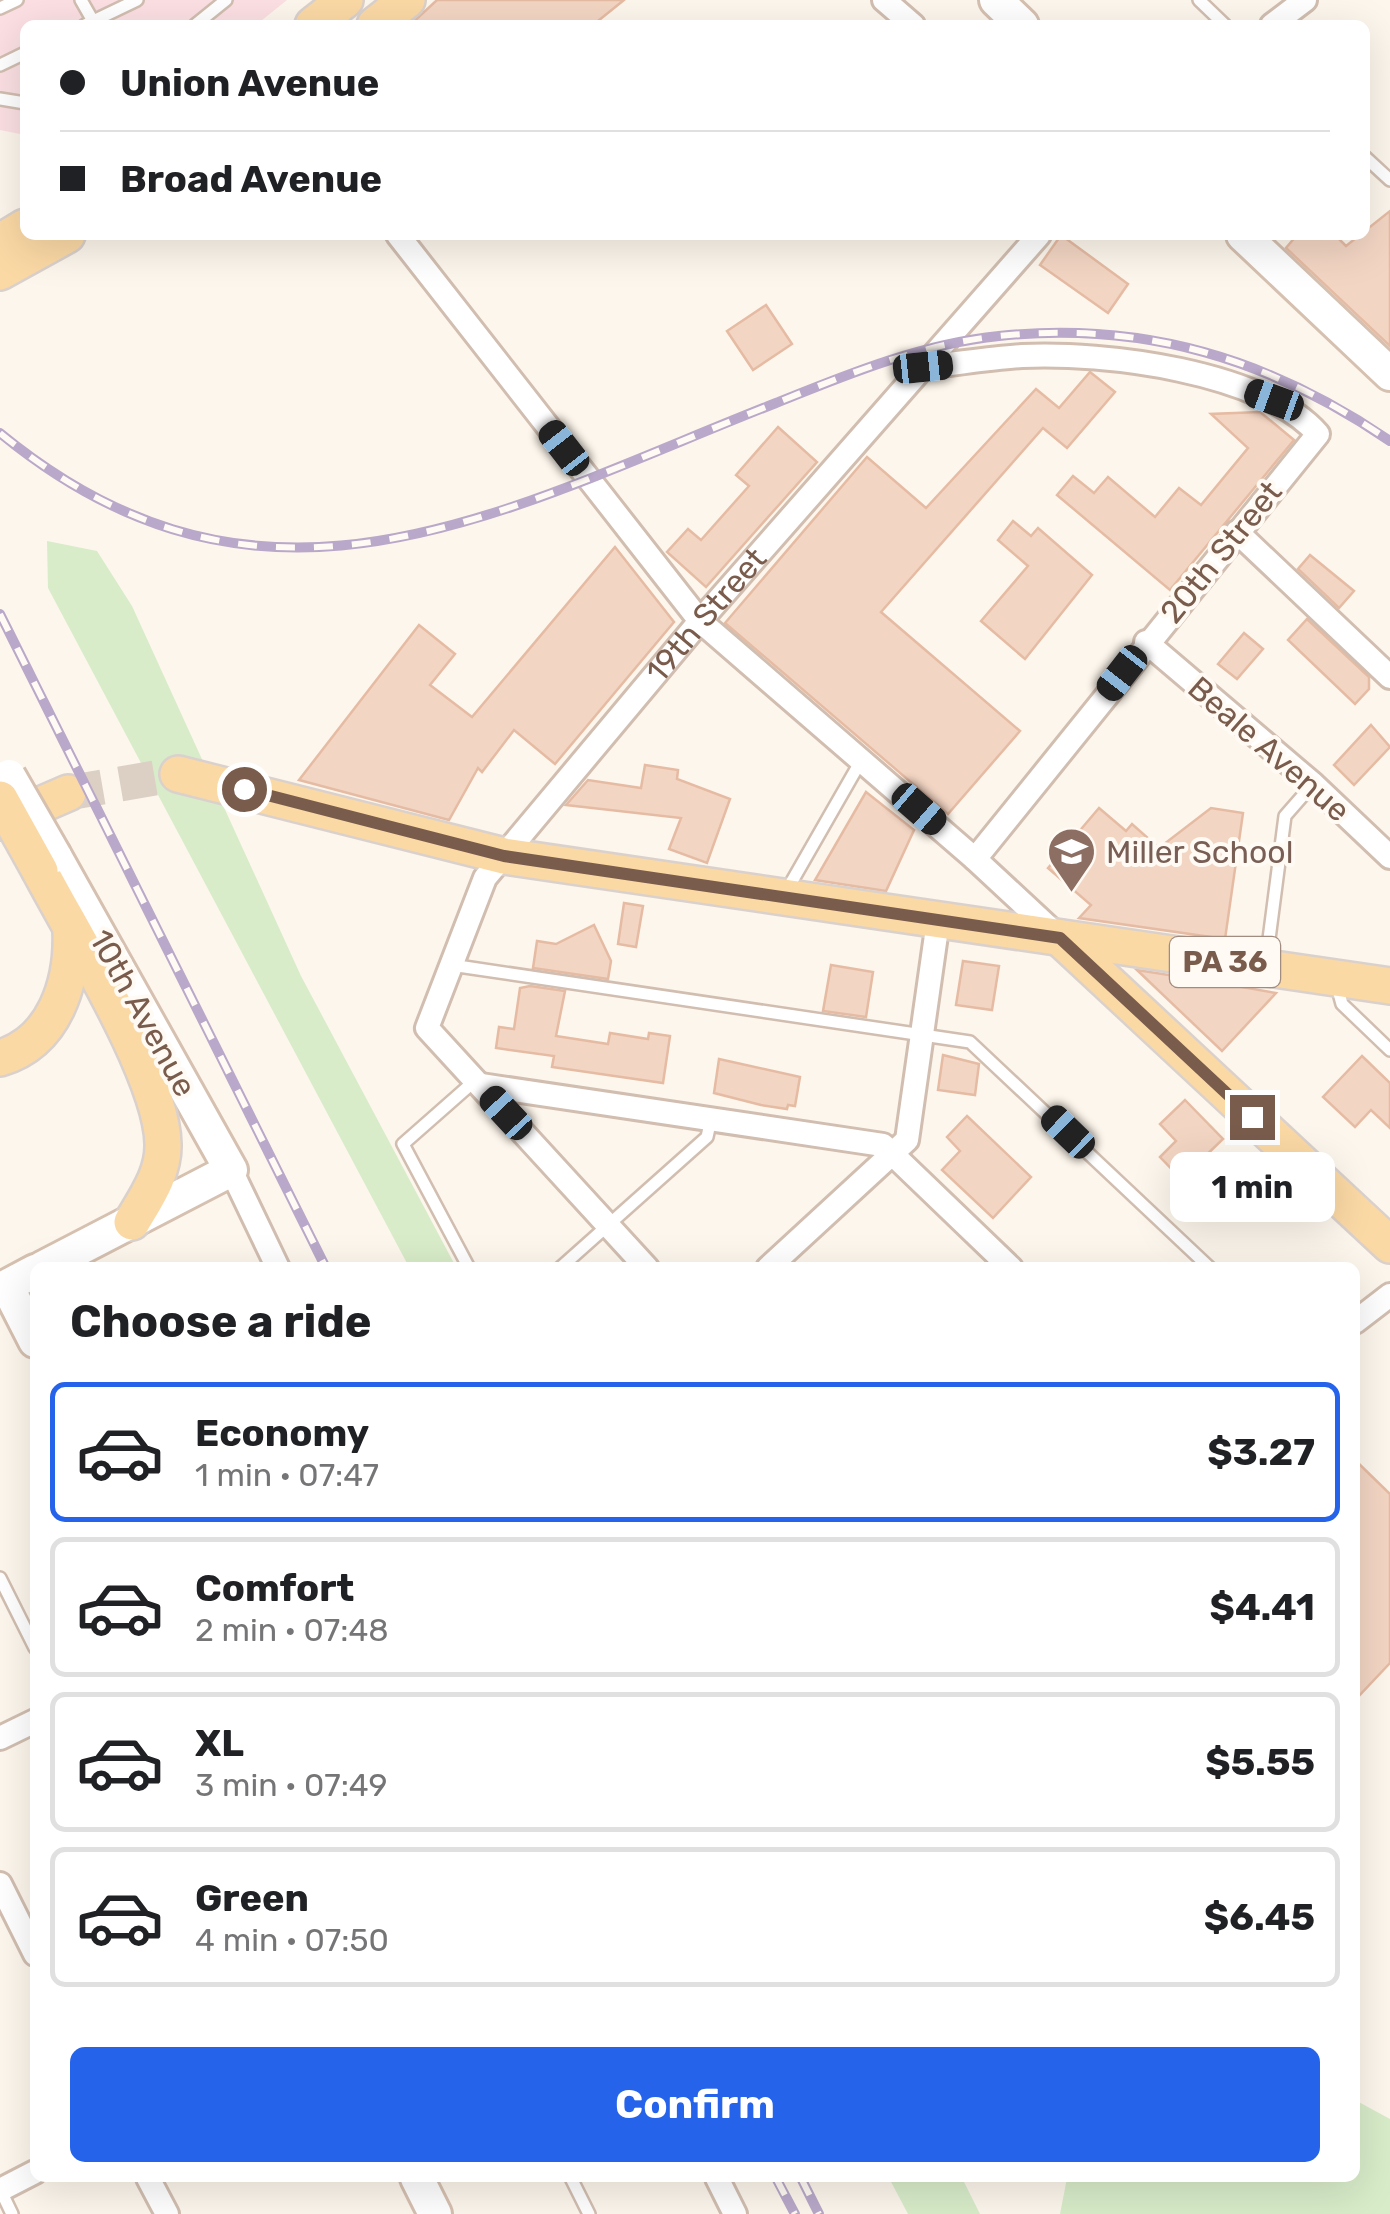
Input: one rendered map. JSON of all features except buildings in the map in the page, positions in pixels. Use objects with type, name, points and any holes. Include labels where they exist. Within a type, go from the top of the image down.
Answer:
[{"type":"main road","points":[[319,20],[345,0]]},
{"type":"main road","points":[[381,20],[407,0]]},
{"type":"main road","points":[[0,272],[58,240]]},
{"type":"main road","name":"PA 36","points":[[178,774],[504,856],[1390,986]]},
{"type":"main road","points":[[3,780],[47,864],[71,930],[138,1059],[160,1117],[160,1164],[151,1190],[132,1222]]},
{"type":"main road","points":[[0,822],[68,792]]},
{"type":"main road","points":[[0,1058],[38,1036],[56,1012],[70,970],[71,930]]},
{"type":"main road","name":"PA 36","points":[[1060,938],[1390,1245]]},
{"type":"street","points":[[884,0],[907,20]]},
{"type":"street","points":[[996,0],[1017,20]]},
{"type":"street","points":[[1279,20],[1305,0]]},
{"type":"street","points":[[402,240],[700,620],[976,859],[1060,938]]},
{"type":"street","name":"19th Street","points":[[481,1085],[427,1028],[484,878],[700,620],[1035,240]]},
{"type":"street","points":[[1248,240],[1390,374]]},
{"type":"street","name":"20th Street","points":[[923,367],[1023,356],[1105,360],[1176,372],[1211,378],[1274,400],[1302,415],[1318,434],[1146,642],[976,859]]},
{"type":"street","points":[[1236,532],[1390,677]]},
{"type":"street","name":"Beale Avenue","points":[[1146,642],[1313,784],[1390,857]]},
{"type":"street","name":"10th Avenue","points":[[47,864],[231,1170],[275,1262]]},
{"type":"street","points":[[776,1262],[908,1140],[938,921]]},
{"type":"street","points":[[481,1085],[883,1145],[1006,1262]]},
{"type":"street","points":[[481,1085],[642,1262]]},
{"type":"street","points":[[54,1262],[231,1170]]},
{"type":"street","points":[[11,1279],[30,1327]]},
{"type":"street","points":[[1360,1318],[1390,1296]]},
{"type":"street","points":[[0,1738],[30,1723]]},
{"type":"street","points":[[0,1884],[30,1944]]},
{"type":"street","points":[[0,2190],[30,2175]]},
{"type":"street","points":[[150,2182],[167,2214]]},
{"type":"street","points":[[423,2182],[435,2214]]},
{"type":"street","points":[[719,2182],[735,2214]]},
{"type":"lane","points":[[0,8],[17,0]]},
{"type":"lane","points":[[95,20],[137,0]]},
{"type":"lane","points":[[202,20],[226,0]]},
{"type":"lane","points":[[1199,0],[1220,20]]},
{"type":"lane","points":[[1370,162],[1390,180]]},
{"type":"lane","points":[[782,898],[862,759]]},
{"type":"lane","points":[[1265,968],[1284,816],[1313,784]]},
{"type":"lane","points":[[451,966],[970,1042],[1204,1262]]},
{"type":"lane","points":[[1335,978],[1342,1004],[1390,1050]]},
{"type":"lane","points":[[465,1262],[403,1144],[470,1085],[481,1085]]},
{"type":"lane","points":[[567,1262],[708,1137],[711,1119]]},
{"type":"lane","points":[[0,1578],[30,1638]]},
{"type":"lane","points":[[573,2182],[589,2214]]},
{"type":"lane","points":[[0,2190],[12,2214]]},
{"type":"shaded area","points":[[0,0],[287,0],[262,20],[20,20],[20,134],[0,130]]},
{"type":"green space","points":[[47,541],[97,551],[132,606],[301,976],[453,1262],[406,1262],[48,588]]},
{"type":"green space","points":[[1360,2103],[1390,2119],[1390,2214],[1060,2214],[1066,2182],[1360,2182]]},
{"type":"green space","points":[[891,2182],[964,2182],[980,2214],[908,2214]]},
{"type":"tunnel","points":[[68,793],[178,774]]},
{"type":"railway","points":[[0,433],[98,499],[195,535],[290,548],[385,540],[480,517],[577,483],[858,371],[941,346],[999,336],[1105,335],[1204,352],[1299,388],[1390,441]]},
{"type":"railway","points":[[0,614],[323,1262]]},
{"type":"railway","points":[[778,2182],[795,2214]]},
{"type":"railway","points":[[803,2182],[819,2214]]},
{"type":"place","name":"Miller School","points":[[1071,894]]},
{"type":"route","points":[[244,789],[504,856],[1060,938],[1252,1117]]}]
